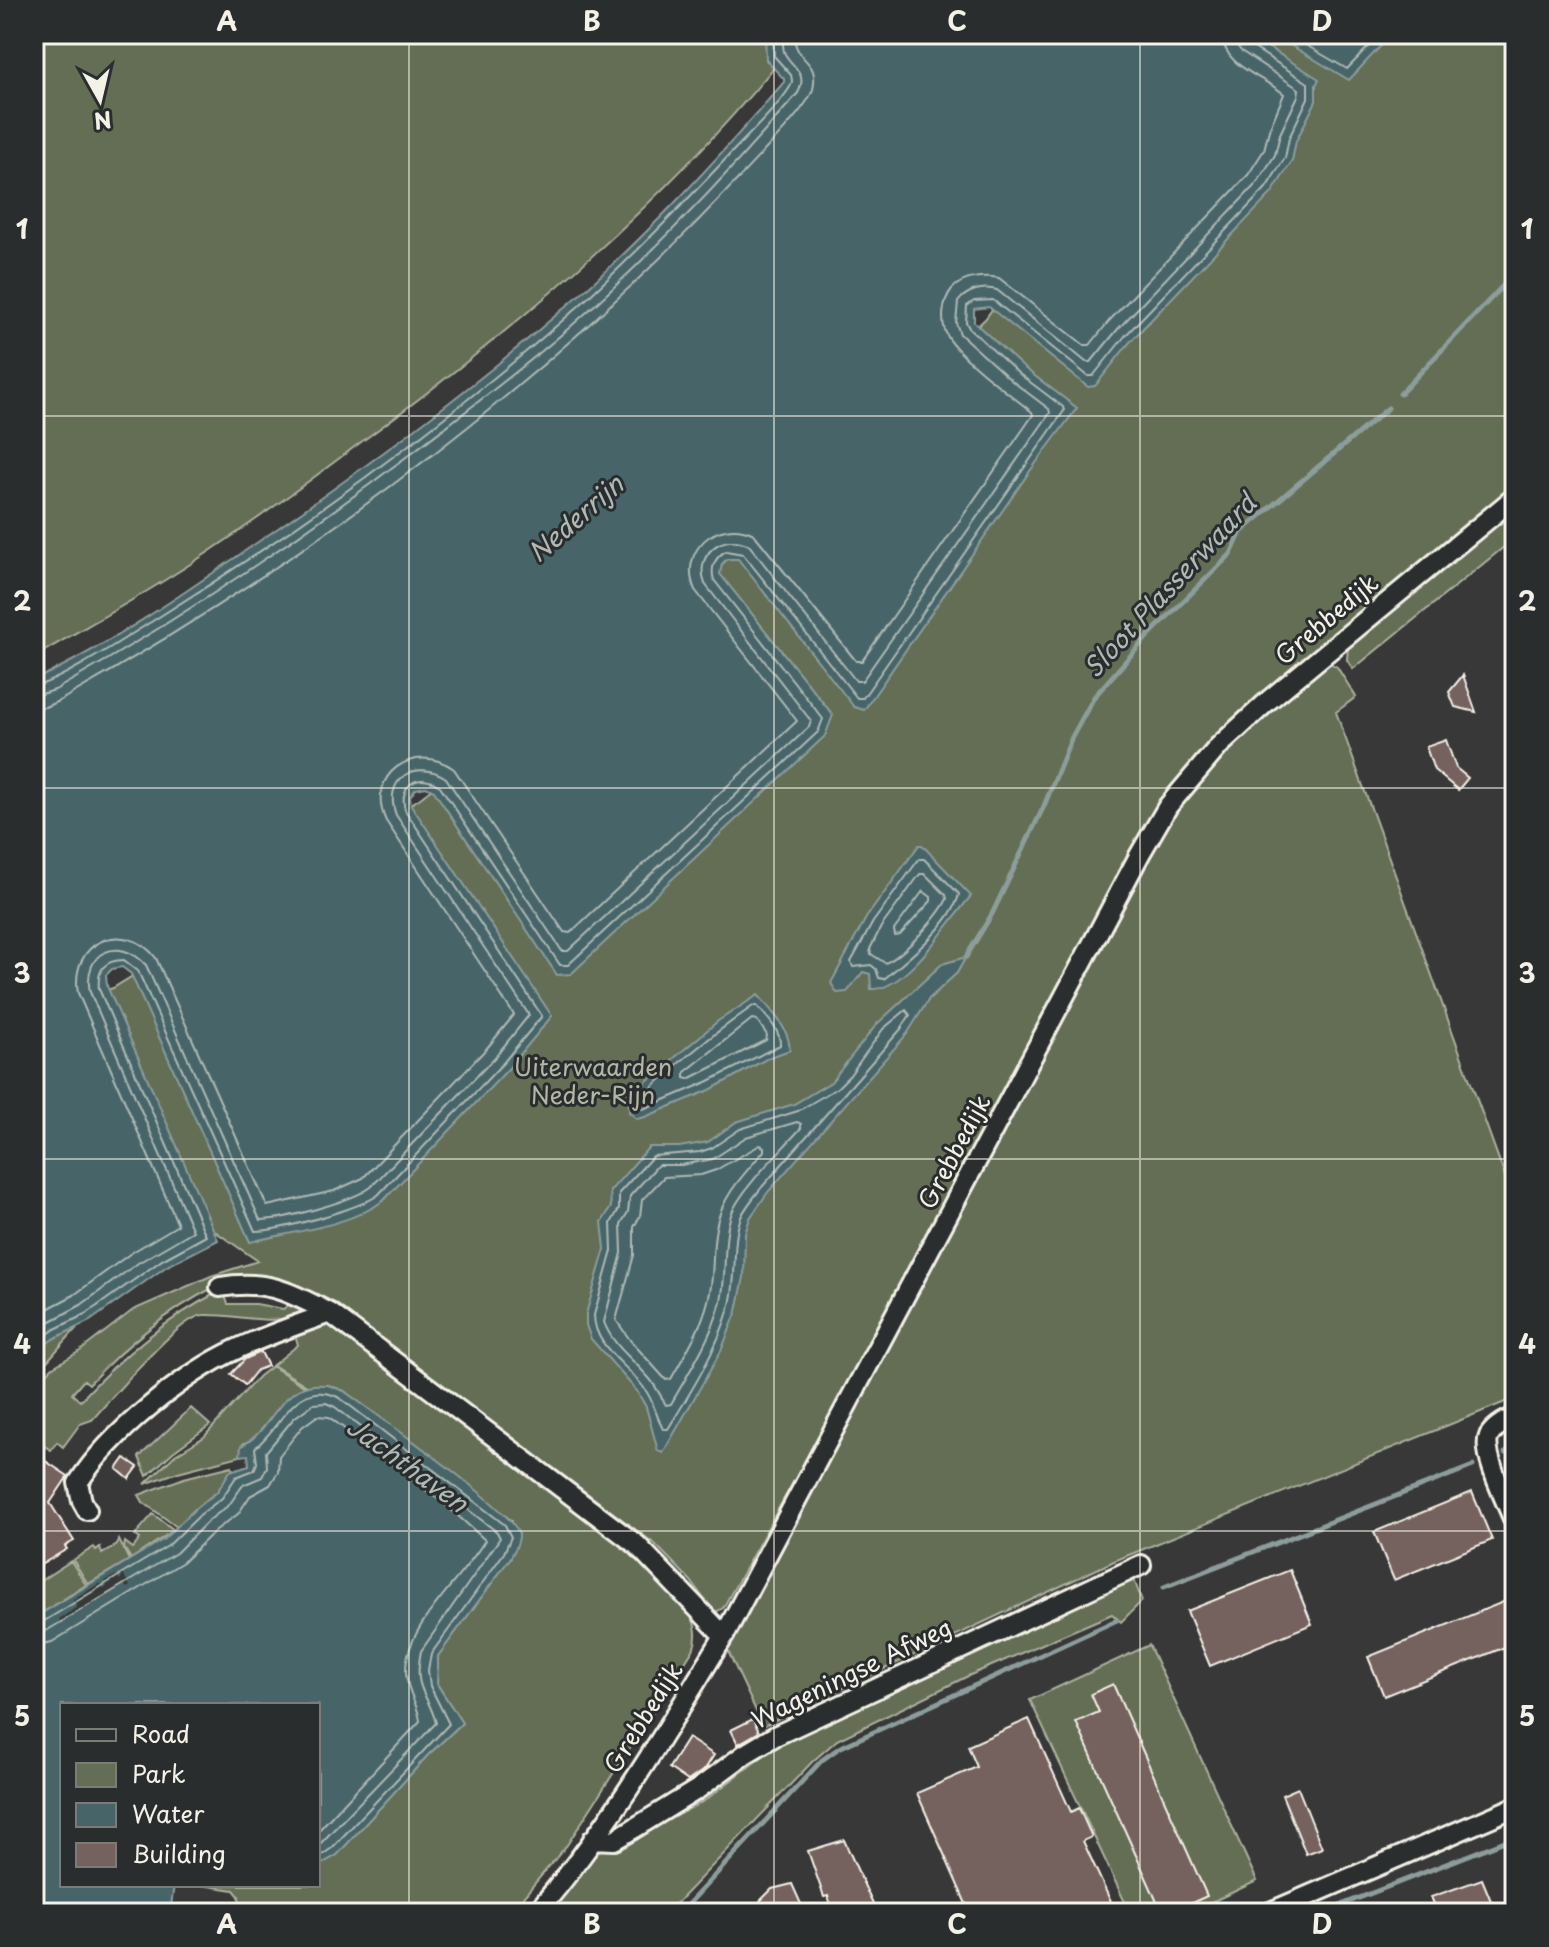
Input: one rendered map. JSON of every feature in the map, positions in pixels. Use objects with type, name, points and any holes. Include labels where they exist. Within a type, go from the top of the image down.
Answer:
[{"type":"street","name":"Grebbedijk","points":[[536,1913],[562,1882],[661,1740],[724,1636],[1168,806],[1219,746],[1269,700],[1515,497]]},
{"type":"street","points":[[220,1287],[250,1283],[279,1288],[330,1313],[637,1545],[724,1636]]},
{"type":"street","points":[[87,1510],[78,1483],[106,1446],[140,1416],[194,1374],[234,1350],[330,1313]]},
{"type":"street","points":[[1515,1417],[1501,1423],[1488,1437],[1487,1452],[1515,1523]]},
{"type":"street","name":"Wageningse Afweg","points":[[593,1839],[614,1840],[698,1789],[775,1736],[1141,1565]]},
{"type":"street","points":[[1280,1911],[1515,1807]]},
{"type":"green space","points":[[34,34],[801,34],[701,150],[647,204],[534,307],[475,355],[237,533],[149,590],[34,657]]},
{"type":"green space","name":"Uiterwaarden Neder-Rijn","points":[[1196,34],[1515,34],[1515,485],[1262,694],[1214,739],[1160,801],[723,1608],[714,1613],[691,1581],[655,1544],[342,1310],[326,1304],[216,1286],[148,1329],[89,1384],[84,1380],[72,1394],[80,1401],[145,1340],[220,1291],[228,1304],[256,1304],[283,1309],[293,1302],[309,1312],[270,1320],[218,1315],[193,1319],[179,1328],[146,1360],[92,1420],[80,1424],[63,1447],[57,1442],[51,1450],[36,1441],[34,1444],[34,1386],[53,1367],[80,1351],[133,1310],[211,1276],[258,1261],[213,1230],[88,1315],[34,1376],[34,1015],[113,988],[419,799],[718,568],[985,319]]},
{"type":"green space","points":[[1515,508],[1515,538],[1353,669],[1347,660],[1348,646]]},
{"type":"green space","points":[[1328,662],[1337,667],[1356,697],[1336,712],[1515,1204],[1515,1398],[1114,1561],[763,1726],[726,1647],[824,1461],[1176,810],[1226,751]]},
{"type":"green space","points":[[324,1323],[336,1325],[658,1574],[680,1599],[696,1628],[693,1650],[567,1845],[510,1913],[240,1913],[239,1896],[234,1890],[214,1887],[320,1887],[320,1865],[337,1855],[428,1755],[462,1723],[437,1684],[438,1656],[511,1557],[512,1521],[344,1391],[328,1385],[307,1386],[273,1365],[298,1345],[294,1331]]},
{"type":"green space","points":[[272,1366],[305,1387],[281,1406],[255,1438],[243,1444],[240,1456],[145,1484],[175,1455],[204,1437],[259,1376]]},
{"type":"green space","points":[[191,1408],[210,1425],[147,1476],[139,1457]]},
{"type":"green space","points":[[232,1466],[233,1470],[217,1492],[177,1527],[143,1502],[139,1495],[184,1478]]},
{"type":"green space","points":[[153,1514],[174,1530],[131,1559],[124,1548],[125,1542],[133,1548],[140,1539],[135,1535]]},
{"type":"green space","points":[[119,1540],[129,1560],[88,1584],[73,1560],[94,1547],[96,1550],[100,1547],[102,1554],[117,1545]]},
{"type":"green space","points":[[71,1561],[86,1585],[34,1618],[34,1585]]},
{"type":"green space","points":[[1133,1577],[1142,1601],[1121,1622],[1112,1614],[968,1676],[837,1740],[667,1913],[545,1913],[596,1849],[636,1837],[704,1801],[784,1740]]},
{"type":"green space","points":[[1149,1645],[1257,1881],[1188,1913],[1130,1913],[1030,1700]]},
{"type":"water","name":"Nederrijn","points":[[765,34],[1247,34],[1319,79],[1316,101],[1296,141],[1292,161],[1272,193],[1130,342],[1095,386],[1088,387],[989,307],[974,309],[974,322],[1023,367],[1077,408],[864,710],[854,707],[738,559],[727,559],[722,564],[720,574],[833,715],[825,736],[571,974],[557,975],[434,791],[426,787],[416,789],[410,796],[411,805],[552,1016],[509,1068],[384,1200],[338,1222],[250,1242],[131,974],[122,967],[112,969],[106,975],[107,986],[218,1240],[167,1266],[90,1321],[53,1339],[42,1347],[34,1360],[34,680],[96,648],[156,611],[308,507],[451,401],[586,289],[674,204],[784,82],[766,60]]},
{"type":"water","points":[[1272,34],[1392,34],[1349,80]]},
{"type":"water","points":[[919,845],[971,896],[926,952],[898,979],[884,987],[871,989],[870,974],[863,972],[847,992],[837,993],[831,983],[866,918]]},
{"type":"water","points":[[966,957],[957,973],[929,999],[907,1034],[768,1192],[750,1218],[745,1234],[744,1277],[737,1311],[721,1351],[663,1453],[658,1451],[646,1407],[637,1391],[591,1339],[586,1325],[586,1314],[605,1249],[602,1222],[611,1207],[610,1191],[649,1147],[679,1147],[708,1142],[736,1122],[794,1104],[831,1082],[877,1024],[942,964]]},
{"type":"water","points":[[758,995],[783,1027],[790,1050],[770,1057],[710,1090],[645,1117],[637,1119],[629,1112],[634,1093],[647,1081],[718,1021]]},
{"type":"water","name":"Jachthaven","points":[[328,1385],[344,1391],[440,1461],[494,1505],[519,1534],[511,1557],[438,1656],[437,1684],[462,1723],[428,1755],[337,1855],[320,1865],[320,1703],[60,1703],[60,1887],[174,1887],[170,1913],[34,1913],[34,1618],[164,1539],[217,1492],[230,1471],[249,1465],[248,1455],[240,1456],[241,1446],[258,1433],[280,1405],[297,1390]]},
{"type":"pier","points":[[123,1574],[130,1586],[127,1588],[124,1584],[61,1622],[59,1619],[77,1607],[73,1600],[100,1583],[104,1588],[107,1586],[105,1581],[116,1575],[120,1580]]},
{"type":"building","points":[[1463,675],[1476,712],[1455,707],[1449,692]]},
{"type":"building","points":[[1446,740],[1456,768],[1468,778],[1458,790],[1434,770],[1426,747]]},
{"type":"building","points":[[261,1352],[268,1366],[257,1370],[245,1385],[231,1374],[245,1359]]},
{"type":"building","points":[[41,1458],[68,1476],[50,1503],[74,1541],[65,1546],[67,1549],[34,1569],[34,1468]]},
{"type":"building","points":[[125,1458],[138,1467],[129,1479],[117,1469]]},
{"type":"building","points":[[1472,1492],[1492,1540],[1394,1580],[1374,1532]]},
{"type":"building","points":[[1290,1570],[1312,1624],[1210,1666],[1187,1611]]},
{"type":"building","points":[[1508,1600],[1510,1605],[1515,1603],[1515,1643],[1384,1696],[1368,1657]]},
{"type":"building","points":[[1113,1684],[1207,1896],[1170,1913],[1162,1913],[1076,1722],[1099,1712],[1091,1694]]},
{"type":"building","points":[[753,1719],[759,1732],[738,1744],[731,1730]]},
{"type":"building","points":[[1029,1719],[1071,1812],[1079,1808],[1092,1837],[1083,1841],[1116,1913],[970,1913],[917,1793],[977,1767],[968,1746]]},
{"type":"building","points":[[688,1738],[714,1755],[705,1769],[688,1781],[669,1768]]},
{"type":"building","points":[[1298,1788],[1322,1848],[1306,1854],[1282,1795]]},
{"type":"building","points":[[844,1840],[877,1913],[833,1913],[828,1896],[824,1897],[808,1851]]},
{"type":"building","points":[[1482,1879],[1496,1913],[1438,1913],[1431,1897]]},
{"type":"building","points":[[792,1884],[805,1913],[764,1913],[760,1901],[772,1889]]},
{"type":"waterway","name":"Sloot Plasserwaard","points":[[1400,394],[1515,273]]},
{"type":"waterway","name":"Sloot Plasserwaard","points":[[966,957],[992,914],[1044,806],[1072,737],[1094,697],[1147,637],[1231,554],[1241,532],[1388,408]]},
{"type":"waterway","points":[[1505,1453],[1515,1449]]},
{"type":"waterway","points":[[1164,1587],[1473,1466]]},
{"type":"waterway","points":[[680,1913],[822,1760],[839,1748],[1117,1620]]},
{"type":"waterway","points":[[1331,1909],[1515,1837]]}]
